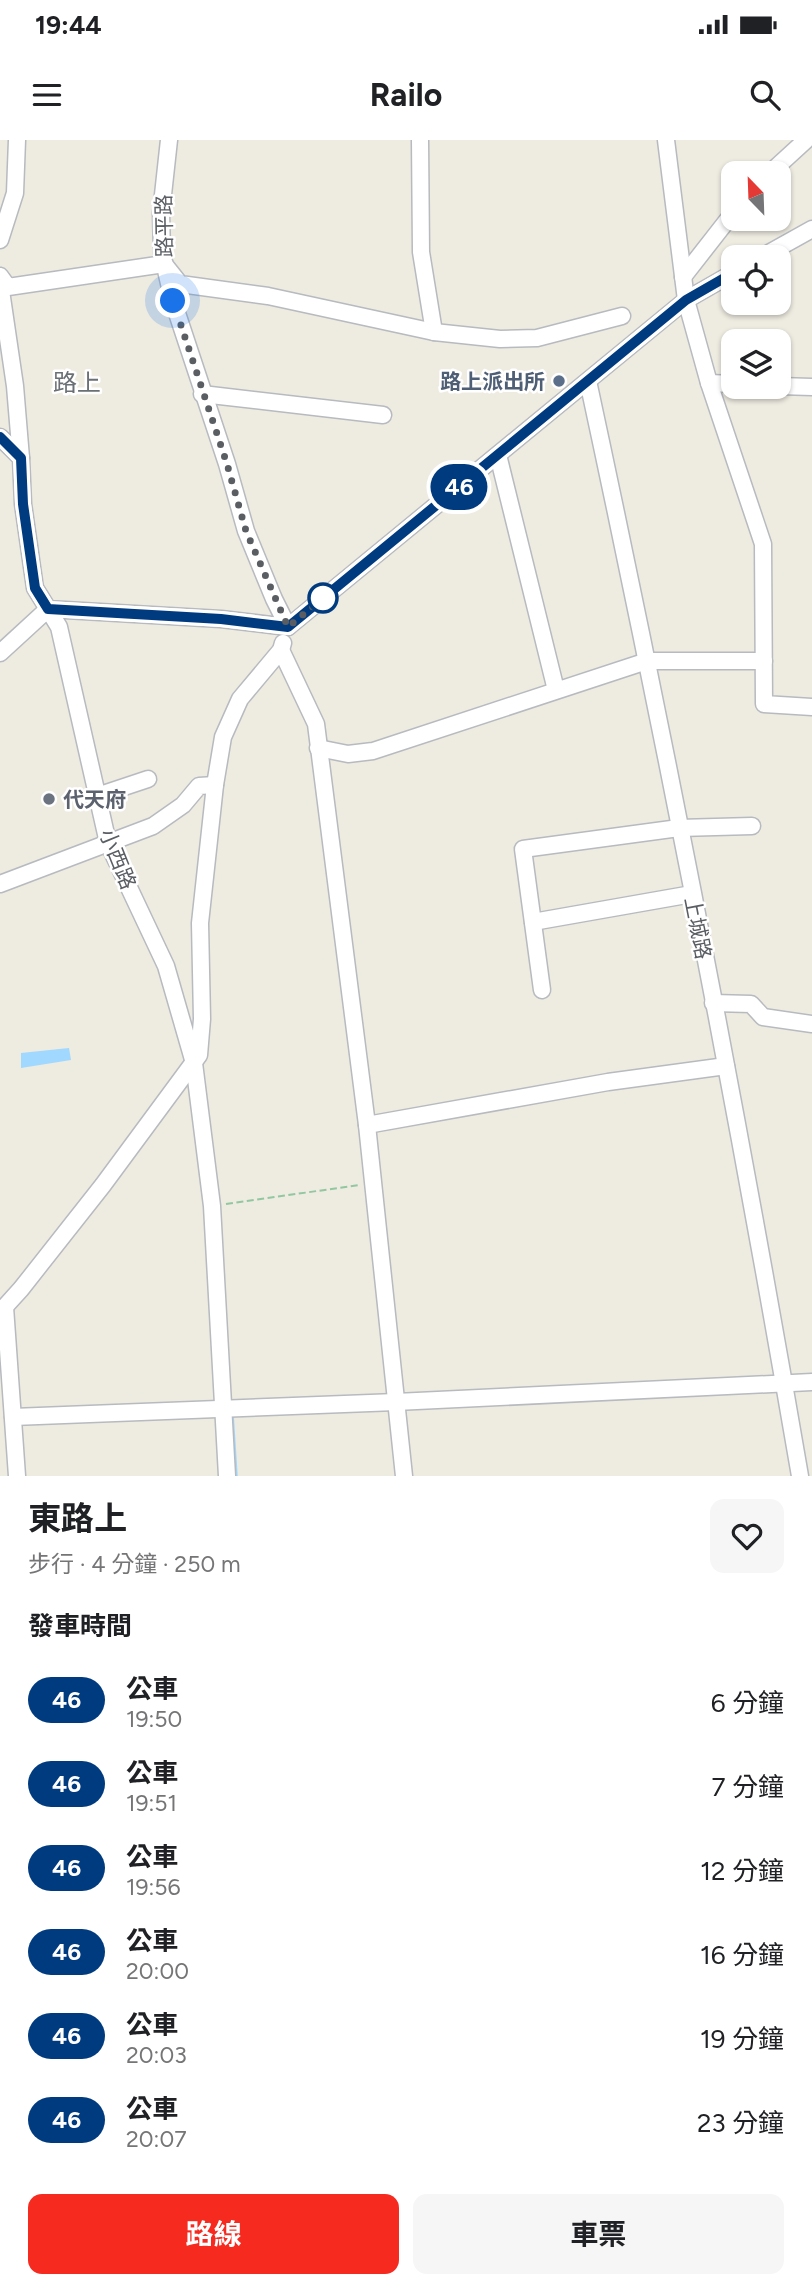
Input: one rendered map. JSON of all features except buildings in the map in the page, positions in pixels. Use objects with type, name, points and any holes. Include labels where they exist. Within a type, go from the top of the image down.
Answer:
[{"type":"street","points":[[0,240],[15,193],[18,140]]},
{"type":"street","name":"路平路","points":[[169,140],[161,213],[162,253],[173,301],[227,464],[246,531],[288,627]]},
{"type":"street","points":[[419,140],[421,253],[434,332]]},
{"type":"street","points":[[666,140],[686,300],[709,383],[763,544],[764,704],[812,707]]},
{"type":"street","points":[[783,161],[806,140]]},
{"type":"street","points":[[683,277],[721,228]]},
{"type":"street","points":[[783,245],[812,229]]},
{"type":"street","points":[[0,276],[8,287],[164,264],[180,284],[268,296],[434,332],[500,339],[537,338],[622,316]]},
{"type":"street","points":[[17,1476],[2,1310],[103,1185],[199,1055],[202,1019],[200,923],[215,785],[223,737],[240,699],[281,650],[288,627],[686,300],[721,280]]},
{"type":"street","name":"小西路","points":[[0,284],[15,386],[23,504],[35,588],[59,627],[108,843],[166,966],[194,1063]]},
{"type":"street","name":"上城路","points":[[589,381],[647,661],[756,1219],[800,1476]]},
{"type":"street","points":[[709,383],[721,384]]},
{"type":"street","points":[[791,386],[812,387]]},
{"type":"street","points":[[202,394],[383,415]]},
{"type":"street","points":[[0,437],[21,458]]},
{"type":"street","points":[[498,455],[556,690]]},
{"type":"street","points":[[0,653],[48,609],[221,619],[288,627]]},
{"type":"street","points":[[281,650],[316,724],[367,1125],[404,1476]]},
{"type":"street","points":[[318,748],[348,754],[373,751],[647,661],[764,661]]},
{"type":"street","points":[[97,796],[148,779]]},
{"type":"street","points":[[0,884],[153,826],[183,804],[199,786],[215,785]]},
{"type":"street","points":[[542,990],[523,849],[679,828],[752,826]]},
{"type":"street","points":[[533,922],[692,894]]},
{"type":"street","points":[[713,1003],[751,1004],[763,1017],[812,1024]]},
{"type":"street","points":[[194,1063],[212,1206],[228,1476]]},
{"type":"street","points":[[367,1125],[608,1082],[726,1066]]},
{"type":"street","points":[[13,1417],[222,1410],[812,1382]]},
{"type":"path","points":[[212,1206],[373,1183]]},
{"type":"water","points":[[69,1048],[71,1060],[21,1068],[21,1053]]},
{"type":"waterway","points":[[232,1414],[236,1476]]},
{"type":"bus line","name":"46","points":[[0,437],[21,458],[23,504],[35,588],[48,609],[221,619],[288,627],[686,300],[721,280]]},
{"type":"place","name":"路上派出所","points":[[559,381]]},
{"type":"place","name":"代天府","points":[[49,799]]},
{"type":"district","name":"路上","points":[[77,382]]},
{"type":"route","points":[[173,301],[227,464],[246,531],[288,627],[323,598]]}]
